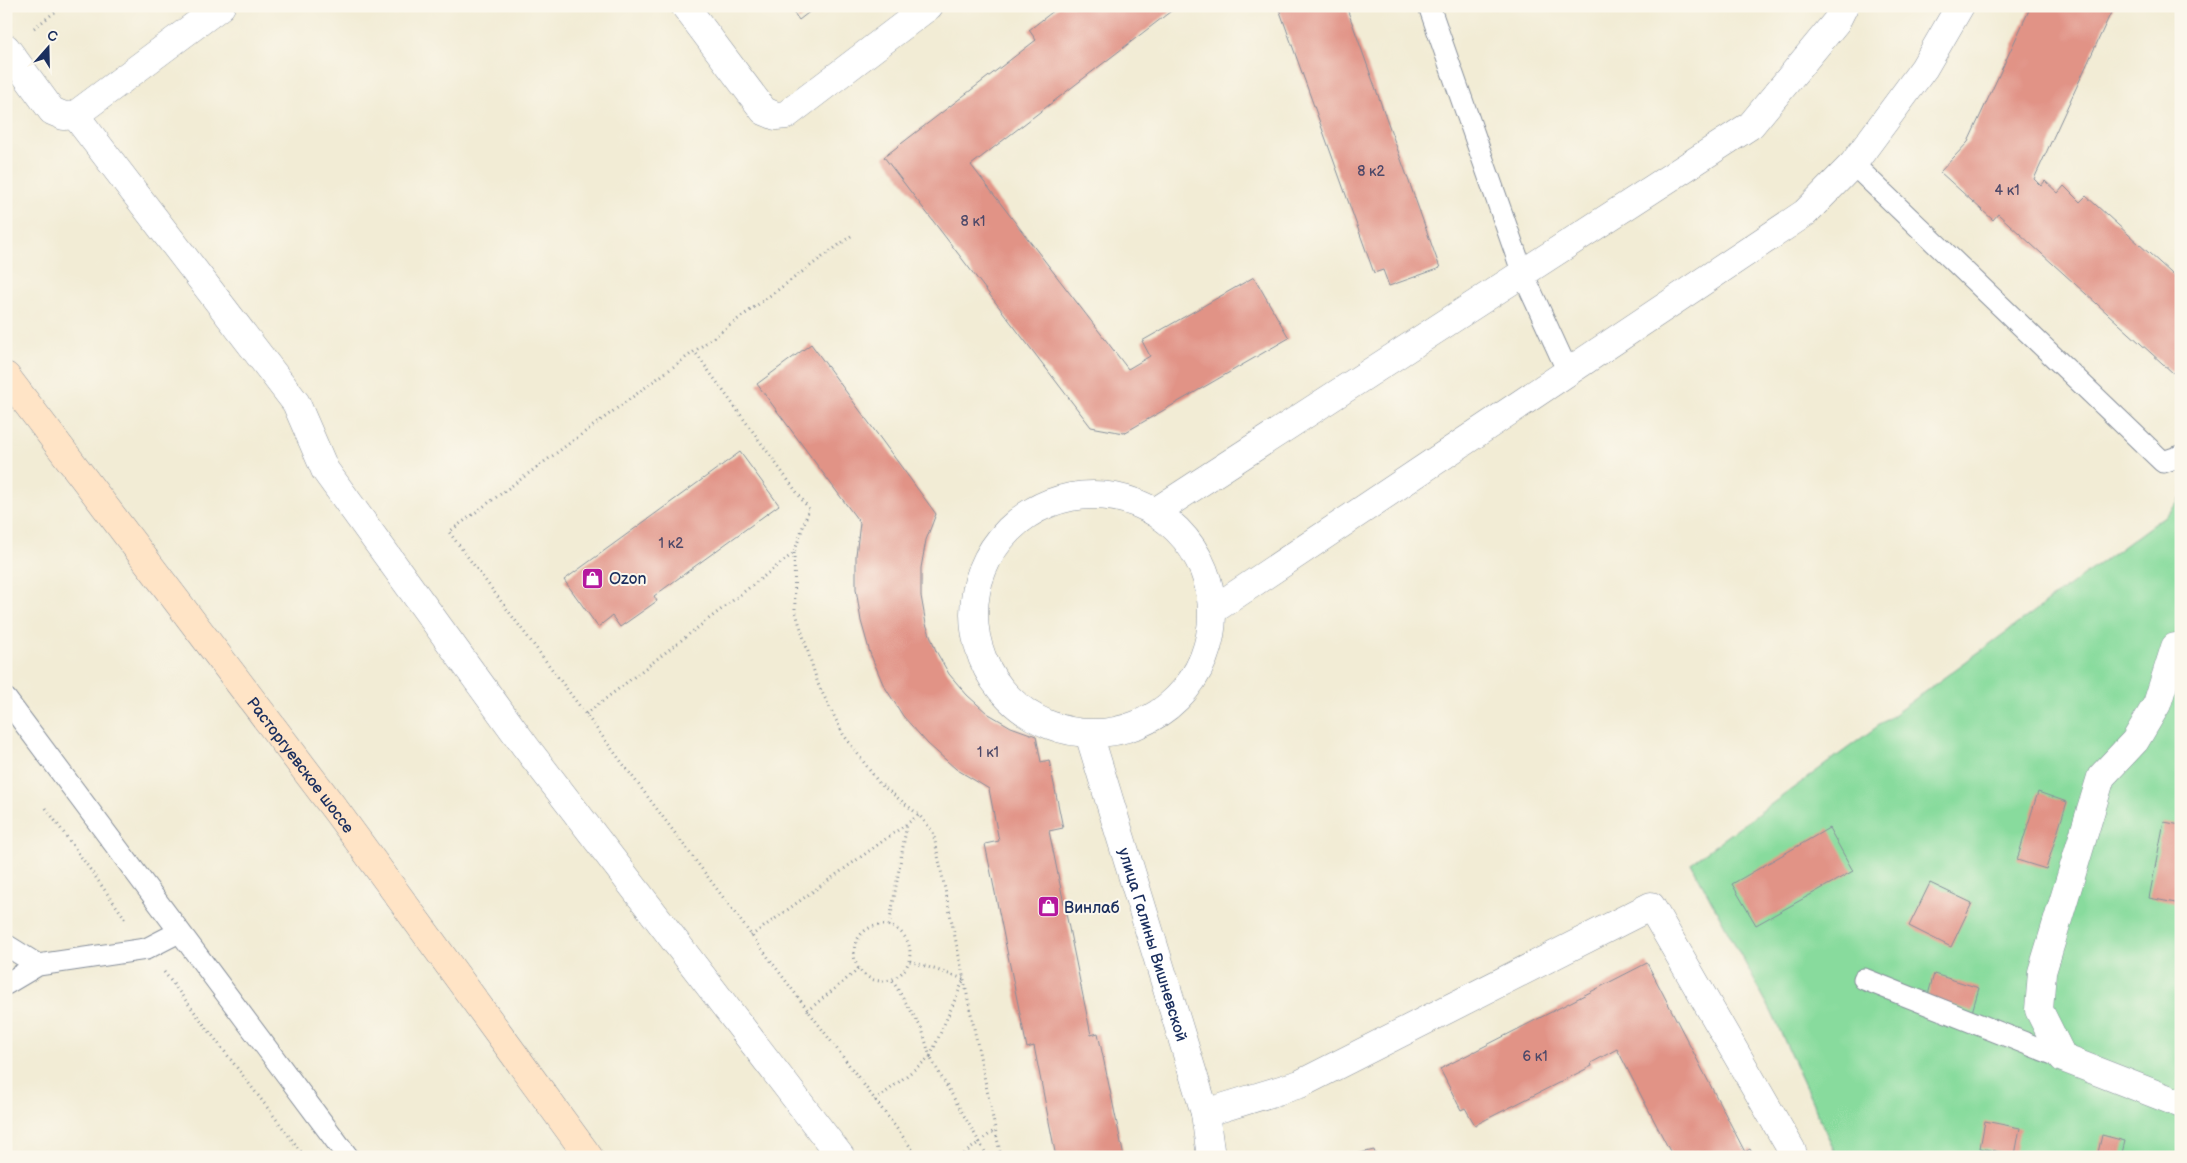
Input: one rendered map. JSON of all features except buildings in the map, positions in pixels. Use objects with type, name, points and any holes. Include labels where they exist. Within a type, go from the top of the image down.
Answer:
[{"type":"main road","name":"Расторгуевское шоссе","points":[[6,376],[337,812],[589,1157]]},
{"type":"street","points":[[6,48],[52,111],[64,116],[76,115],[221,6]]},
{"type":"street","points":[[685,6],[764,111],[776,116],[786,115],[929,6]]},
{"type":"street","points":[[1155,512],[1751,126],[1836,22],[1844,6]]},
{"type":"street","points":[[1213,610],[1805,213],[1853,164],[1924,68],[1960,6]]},
{"type":"street","points":[[76,115],[296,403],[325,470],[526,746],[840,1157]]},
{"type":"street","points":[[1078,496],[1118,498],[1155,512],[1185,538],[1205,572],[1213,610],[1208,649],[1191,684],[1163,712],[1128,729],[1089,734],[1051,726],[1025,712],[1017,706],[991,677],[976,640],[974,601],[985,562],[1008,530],[1041,507],[1078,496]]},
{"type":"street","points":[[2175,647],[2157,704],[2135,741],[2101,777],[2042,972],[2039,1010],[2063,1058],[2181,1104]]},
{"type":"street","name":"улица Галины Вишневской","points":[[1089,734],[1205,1113],[1211,1157]]},
{"type":"street","points":[[1205,1113],[1300,1084],[1651,906],[1794,1157]]},
{"type":"lane","points":[[1429,6],[1523,274],[1568,372]]},
{"type":"lane","points":[[1853,164],[2163,462],[2181,456]]},
{"type":"lane","points":[[6,699],[348,1157]]},
{"type":"lane","points":[[6,984],[38,965],[146,949],[179,932]]},
{"type":"lane","points":[[6,945],[38,965]]},
{"type":"lane","points":[[1864,979],[2063,1058]]},
{"type":"path","points":[[851,236],[450,532],[918,1157]]},
{"type":"path","points":[[694,352],[809,510],[794,553],[795,610],[818,684],[843,734],[879,783],[919,815],[933,832],[1001,1157]]},
{"type":"path","points":[[586,714],[794,553]]},
{"type":"path","points":[[46,807],[146,949],[305,1157]]},
{"type":"path","points":[[751,936],[919,815]]},
{"type":"path","points":[[889,926],[907,824]]},
{"type":"path","points":[[879,925],[889,926],[897,929],[909,942],[910,961],[900,976],[883,982],[874,981],[865,976],[859,969],[854,951],[856,941],[862,933],[870,928],[879,925]]},
{"type":"path","points":[[910,961],[964,979]]},
{"type":"path","points":[[807,1010],[859,969]]},
{"type":"path","points":[[876,1101],[930,1057],[964,979]]},
{"type":"path","points":[[892,980],[922,1029],[930,1057],[988,1157]]},
{"type":"path","points":[[960,1157],[995,1130]]},
{"type":"green space","points":[[2181,497],[2181,1157],[1837,1157],[1772,1013],[1691,863],[2170,512]]},
{"type":"place","name":"Ozon","points":[[593,578]]},
{"type":"place","name":"Винлаб","points":[[1048,907]]}]
